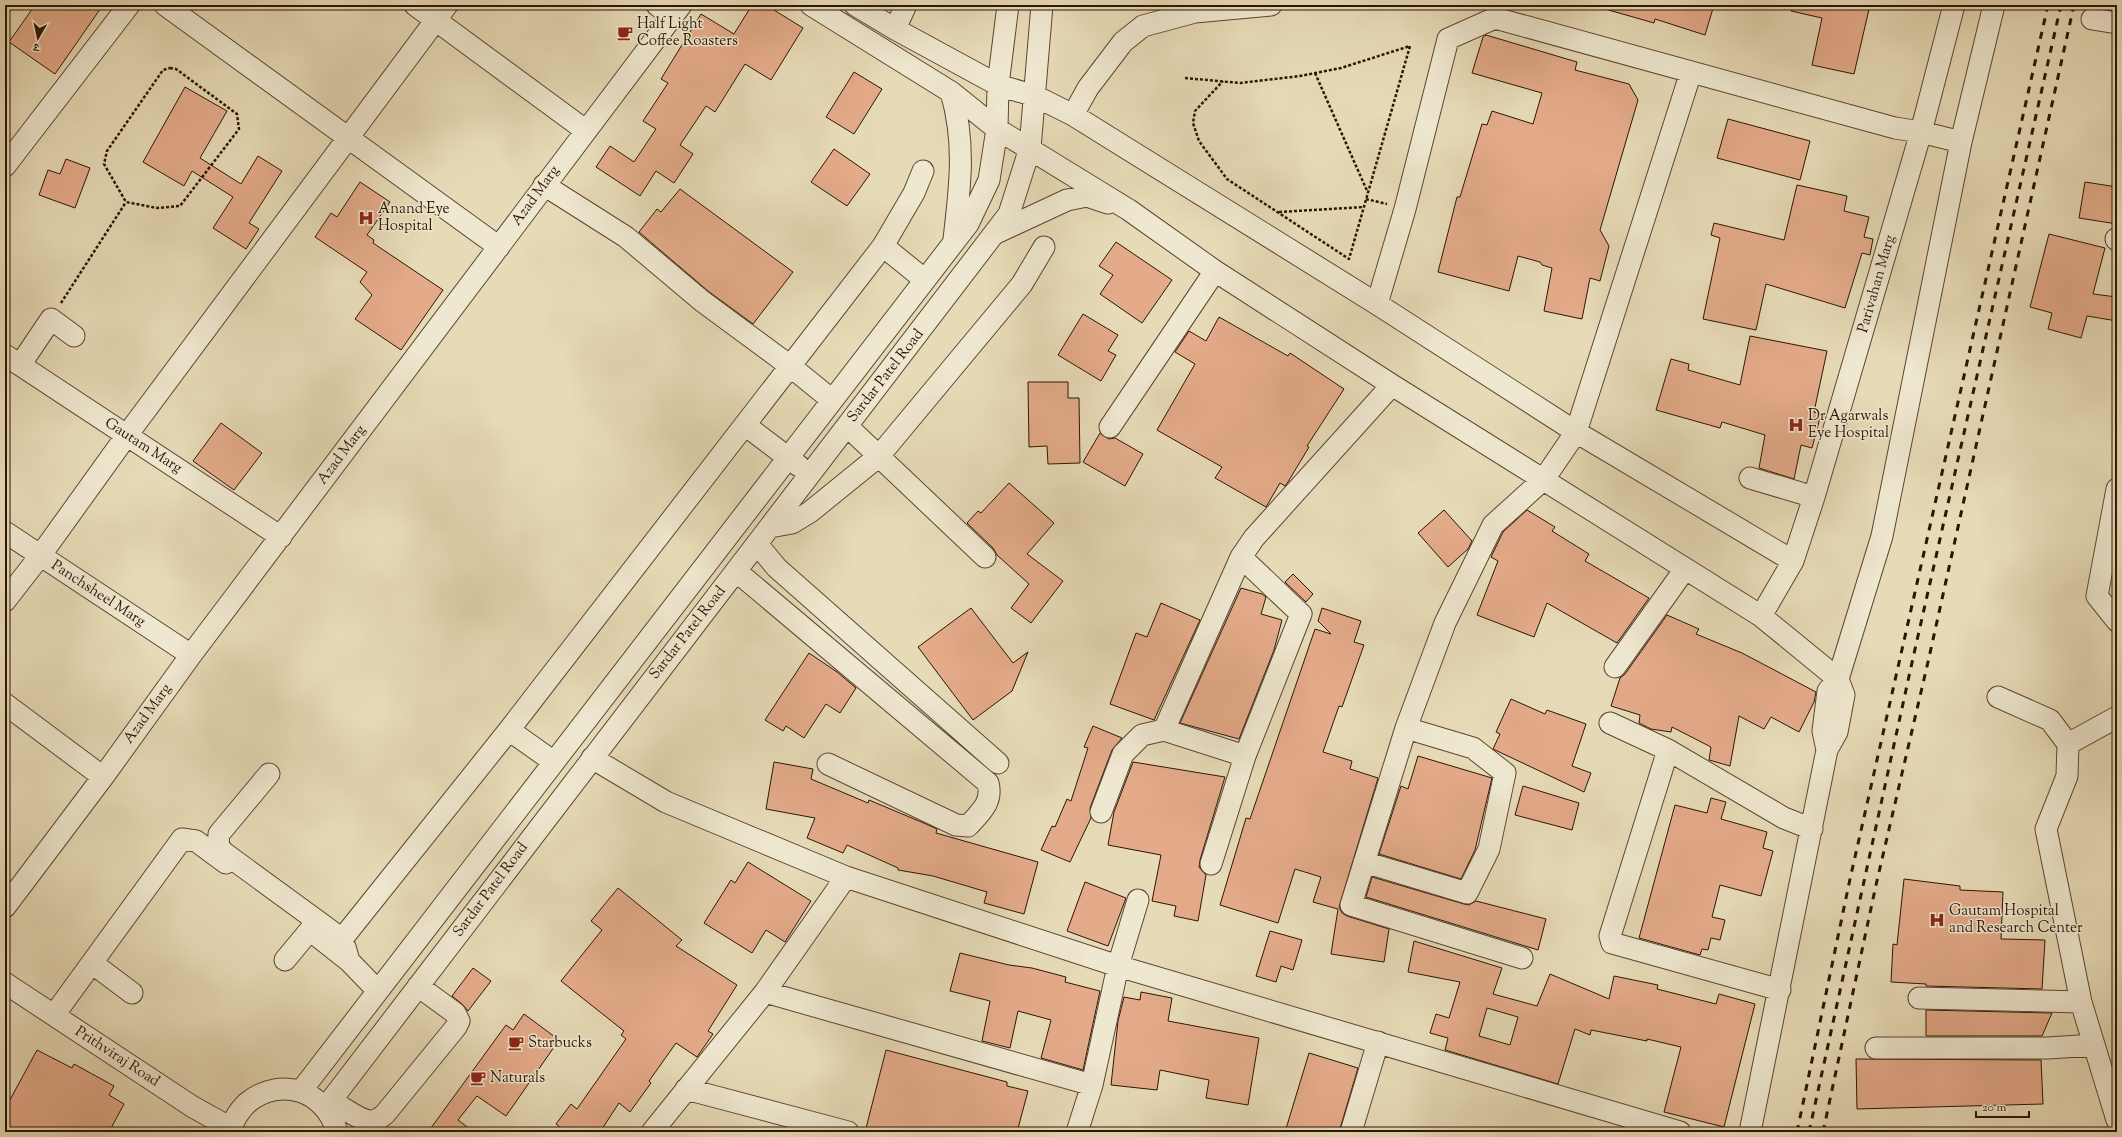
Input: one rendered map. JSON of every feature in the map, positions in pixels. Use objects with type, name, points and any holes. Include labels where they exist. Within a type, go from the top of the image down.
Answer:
[{"type":"street","points":[[5,166],[129,5]]},
{"type":"street","points":[[165,5],[499,247]]},
{"type":"street","points":[[415,5],[441,12],[585,130]]},
{"type":"street","points":[[657,5],[677,11]]},
{"type":"street","points":[[811,5],[951,92],[997,130],[1030,148],[1129,210],[1215,271],[1392,385],[1761,616],[1838,679],[1844,696],[1838,732],[1827,750],[1780,990],[1750,1132]]},
{"type":"street","points":[[855,5],[894,29],[998,85],[1035,96],[1073,115],[1377,304],[1576,432],[1793,561]]},
{"type":"street","points":[[894,29],[906,5]]},
{"type":"street","name":"Sardar Patel Road","points":[[301,1090],[968,224],[989,180],[997,130],[998,85],[1008,5]]},
{"type":"street","name":"Sardar Patel Road","points":[[328,1104],[1009,214],[1030,148],[1042,5]]},
{"type":"street","points":[[1073,115],[1088,88],[1119,47],[1143,26],[1195,12],[1271,5]]},
{"type":"street","name":"Parivahan Marg","points":[[1761,616],[1793,561],[1814,497],[1922,132],[1954,5]]},
{"type":"street","points":[[1838,679],[1882,536],[1962,142],[1994,5]]},
{"type":"street","name":"Azad Marg","points":[[5,907],[103,777],[191,655],[499,247],[585,130],[677,11]]},
{"type":"street","points":[[5,601],[40,556],[127,435],[441,12]]},
{"type":"street","points":[[1377,304],[1405,209],[1448,40],[1495,18],[1895,128],[1922,132],[1962,142]]},
{"type":"street","points":[[1522,958],[1351,905],[1406,728],[1445,624],[1494,525],[1544,479],[1576,432],[1691,72]]},
{"type":"street","points":[[951,92],[959,118],[961,179],[954,242]]},
{"type":"street","points":[[342,938],[509,730],[882,246],[914,193],[923,171]]},
{"type":"street","points":[[544,185],[626,237],[702,300],[790,366],[832,400]]},
{"type":"street","points":[[994,234],[1067,200],[1087,196],[1129,210]]},
{"type":"street","points":[[882,246],[925,280]]},
{"type":"street","points":[[770,527],[792,523],[810,512],[879,456],[1022,284],[1044,248]]},
{"type":"street","points":[[1110,427],[1215,271]]},
{"type":"street","points":[[12,360],[51,318],[74,336]]},
{"type":"street","name":"Gautam Marg","points":[[12,360],[281,537]]},
{"type":"street","points":[[1164,730],[1241,557],[1254,538],[1392,385]]},
{"type":"street","points":[[745,425],[810,475]]},
{"type":"street","points":[[848,426],[985,557]]},
{"type":"street","points":[[1750,478],[1814,497]]},
{"type":"street","points":[[2117,489],[2097,596],[2117,621]]},
{"type":"street","points":[[760,494],[783,510]]},
{"type":"street","name":"Panchsheel Marg","points":[[5,532],[191,655]]},
{"type":"street","points":[[757,544],[777,568],[998,763]]},
{"type":"street","points":[[1211,864],[1245,756],[1301,614],[1241,557]]},
{"type":"street","points":[[1615,667],[1685,569]]},
{"type":"street","points":[[736,570],[988,783],[990,792],[987,805],[968,826],[956,825],[828,764]]},
{"type":"street","points":[[1998,696],[2050,720],[2068,744],[2067,776],[2046,829],[2081,1002],[2117,1120]]},
{"type":"street","points":[[5,704],[103,777]]},
{"type":"street","points":[[2068,744],[2117,717]]},
{"type":"street","points":[[1610,723],[1668,750],[1784,818],[1812,829]]},
{"type":"street","points":[[1364,862],[1466,893],[1489,849],[1505,773],[1473,748],[1406,728]]},
{"type":"street","points":[[509,730],[554,762]]},
{"type":"street","points":[[1101,812],[1123,754],[1142,734],[1164,730],[1245,756]]},
{"type":"street","points":[[1668,750],[1610,936],[1612,943],[1780,990]]},
{"type":"street","points":[[592,758],[666,802],[846,877],[1118,966],[1680,1132]]},
{"type":"street","points":[[269,774],[219,834],[218,845],[223,852],[342,938],[349,961]]},
{"type":"street","points":[[54,1016],[182,839],[196,841],[208,849],[349,961],[378,991]]},
{"type":"street","points":[[652,1132],[765,992],[846,877]]},
{"type":"street","points":[[1077,1132],[1092,1085],[1118,966],[1138,900]]},
{"type":"street","points":[[285,960],[310,930]]},
{"type":"street","points":[[92,963],[132,993]]},
{"type":"street","name":"Prithviraj Road","points":[[5,983],[193,1107],[225,1131]]},
{"type":"street","points":[[225,1131],[241,1108],[258,1094],[280,1088],[301,1090],[362,1119],[371,1121],[378,1119],[385,1114],[456,1027],[459,1021],[454,1013],[418,986]]},
{"type":"street","points":[[765,992],[1092,1085]]},
{"type":"street","name":"Prithviraj Road","points":[[5,997],[225,1131]]},
{"type":"street","points":[[1920,998],[2081,1002]]},
{"type":"street","points":[[1350,1132],[1378,1042]]},
{"type":"street","points":[[1876,1048],[2048,1048],[2094,1045]]},
{"type":"street","points":[[686,1089],[848,1132]]},
{"type":"street","points":[[328,1104],[337,1132]]},
{"type":"path","points":[[1184,78],[1223,81],[1240,83],[1315,73],[1341,68],[1410,46],[1349,259],[1227,179],[1199,141],[1193,123],[1195,111],[1223,81]]},
{"type":"path","points":[[176,69],[237,114],[239,129],[180,206],[157,208],[126,202],[104,164],[107,151],[163,70],[176,69]]},
{"type":"path","points":[[1315,73],[1368,193]]},
{"type":"path","points":[[51,318],[126,202]]},
{"type":"path","points":[[1278,212],[1364,208]]},
{"type":"building","points":[[35,5],[103,5],[55,74],[9,42]]},
{"type":"building","points":[[752,5],[766,5],[803,28],[771,80],[745,64],[715,112],[706,106],[680,145],[693,154],[674,183],[656,171],[640,196],[596,167],[610,146],[634,162],[656,129],[643,121],[668,83],[661,79],[701,14],[734,34]]},
{"type":"building","points":[[1606,5],[1714,5],[1705,35],[1655,19],[1654,23],[1605,9]]},
{"type":"building","points":[[1792,5],[1870,5],[1854,74],[1812,65],[1822,18],[1791,11]]},
{"type":"building","points":[[1486,35],[1577,62],[1575,70],[1629,84],[1638,100],[1600,230],[1609,246],[1600,281],[1590,278],[1582,319],[1544,311],[1552,268],[1542,265],[1540,262],[1518,256],[1509,291],[1438,272],[1457,197],[1460,197],[1482,124],[1487,125],[1492,111],[1533,124],[1542,93],[1472,73],[1483,37]]},
{"type":"building","points":[[854,72],[882,89],[854,134],[826,117]]},
{"type":"building","points":[[185,87],[227,111],[200,158],[241,184],[258,156],[282,171],[249,223],[259,229],[246,249],[213,228],[233,197],[192,171],[184,186],[143,162]]},
{"type":"building","points":[[1728,119],[1810,141],[1800,180],[1717,158]]},
{"type":"building","points":[[834,149],[870,174],[847,206],[811,182]]},
{"type":"building","points":[[66,159],[90,168],[75,208],[39,195],[48,170],[60,174]]},
{"type":"building","points":[[360,182],[390,202],[367,235],[374,240],[373,243],[443,290],[401,350],[355,319],[372,295],[360,282],[367,272],[315,237],[331,213],[337,217]]},
{"type":"building","points":[[2085,182],[2117,187],[2117,224],[2079,218]]},
{"type":"building","points":[[1797,185],[1847,196],[1844,211],[1869,217],[1864,237],[1873,239],[1870,255],[1862,253],[1845,308],[1766,284],[1756,330],[1703,319],[1720,238],[1711,235],[1714,223],[1784,240]]},
{"type":"building","points":[[680,189],[793,272],[753,324],[708,291],[639,232],[657,209],[661,212]]},
{"type":"building","points":[[2049,234],[2105,248],[2093,294],[2117,297],[2117,321],[2087,316],[2081,338],[2048,329],[2052,313],[2030,307]]},
{"type":"building","points":[[1116,242],[1172,280],[1142,323],[1100,294],[1113,275],[1099,266]]},
{"type":"building","points":[[1083,314],[1118,335],[1108,351],[1116,355],[1101,381],[1058,355]]},
{"type":"building","points":[[1219,317],[1288,356],[1290,353],[1344,389],[1307,446],[1309,447],[1288,482],[1285,486],[1280,483],[1266,507],[1215,478],[1222,467],[1157,430],[1195,364],[1175,352],[1189,331],[1206,341]]},
{"type":"building","points":[[1750,336],[1827,351],[1814,412],[1821,414],[1812,448],[1801,445],[1794,479],[1759,468],[1765,435],[1722,422],[1720,428],[1656,410],[1671,359],[1689,364],[1688,370],[1740,385]]},
{"type":"building","points":[[1028,382],[1068,382],[1068,398],[1079,398],[1080,463],[1048,464],[1047,446],[1029,447]]},
{"type":"building","points":[[221,423],[262,453],[234,490],[193,461]]},
{"type":"building","points":[[1100,433],[1109,439],[1115,438],[1143,454],[1125,486],[1083,462]]},
{"type":"building","points":[[1009,483],[1054,523],[1027,554],[1063,581],[1031,623],[1011,608],[1029,584],[997,555],[993,548],[967,523],[978,511],[981,513]]},
{"type":"building","points":[[1444,510],[1472,541],[1468,549],[1448,567],[1418,533]]},
{"type":"building","points":[[1527,510],[1555,527],[1552,531],[1589,554],[1585,561],[1649,598],[1617,643],[1547,603],[1534,637],[1477,615],[1498,561],[1491,557],[1503,532]]},
{"type":"building","points":[[1293,574],[1313,594],[1306,602],[1285,582]]},
{"type":"building","points":[[1241,588],[1262,594],[1266,597],[1261,614],[1282,620],[1274,650],[1239,739],[1180,723]]},
{"type":"building","points":[[1161,603],[1200,620],[1154,720],[1110,704],[1136,633],[1147,637]]},
{"type":"building","points":[[971,608],[1013,663],[1028,652],[1012,691],[973,720],[918,647]]},
{"type":"building","points":[[1322,608],[1361,621],[1354,642],[1364,645],[1342,707],[1339,706],[1323,752],[1352,761],[1350,769],[1378,778],[1339,907],[1342,913],[1347,916],[1389,929],[1384,962],[1331,954],[1338,909],[1313,902],[1321,877],[1295,869],[1278,923],[1220,905],[1246,818],[1250,819],[1315,629],[1331,634],[1318,621]]},
{"type":"building","points":[[1667,615],[1699,629],[1696,634],[1742,653],[1816,692],[1814,702],[1799,732],[1771,717],[1764,729],[1739,716],[1730,766],[1709,760],[1711,747],[1672,727],[1671,732],[1651,729],[1639,723],[1640,715],[1611,706],[1620,678],[1625,674]]},
{"type":"building","points":[[809,653],[837,672],[856,688],[840,713],[826,704],[804,738],[786,726],[783,731],[765,720]]},
{"type":"building","points":[[1511,699],[1545,714],[1547,710],[1586,724],[1572,766],[1591,773],[1584,792],[1493,749],[1500,734],[1496,732]]},
{"type":"building","points":[[1093,726],[1122,738],[1112,750],[1090,808],[1091,818],[1070,862],[1041,850],[1052,826],[1055,827],[1067,799],[1071,801],[1088,748],[1084,747]]},
{"type":"building","points":[[1418,756],[1492,778],[1475,850],[1461,879],[1379,854],[1401,786],[1408,789]]},
{"type":"building","points":[[774,762],[813,769],[811,779],[868,803],[869,800],[926,824],[937,829],[936,833],[1038,862],[1024,914],[984,903],[987,892],[933,876],[898,870],[898,868],[847,845],[843,853],[807,838],[815,818],[766,809]]},
{"type":"building","points":[[1133,762],[1225,777],[1200,860],[1199,867],[1206,875],[1198,921],[1174,916],[1176,906],[1152,901],[1161,855],[1108,845],[1114,812]]},
{"type":"building","points":[[1523,786],[1579,803],[1572,830],[1515,815]]},
{"type":"building","points":[[1711,798],[1726,802],[1721,819],[1767,832],[1763,848],[1773,851],[1761,896],[1720,885],[1712,917],[1725,920],[1720,940],[1711,938],[1708,950],[1702,949],[1700,955],[1639,938],[1675,805],[1707,813]]},
{"type":"building","points":[[748,862],[811,901],[785,942],[766,930],[752,953],[704,923],[731,880],[735,883]]},
{"type":"building","points":[[1372,877],[1464,904],[1469,905],[1476,901],[1546,919],[1538,950],[1366,897]]},
{"type":"building","points":[[1904,879],[1960,886],[1960,890],[2003,892],[2001,939],[2045,940],[2042,989],[1926,986],[1926,984],[1891,982],[1893,944],[1897,945]]},
{"type":"building","points":[[1085,882],[1126,898],[1108,946],[1067,931]]},
{"type":"building","points":[[618,888],[682,940],[676,946],[737,985],[708,1031],[713,1034],[697,1057],[676,1043],[649,1081],[651,1083],[630,1112],[619,1103],[600,1132],[566,1132],[556,1124],[571,1104],[577,1109],[626,1039],[621,1035],[624,1031],[561,981],[602,930],[591,921]]},
{"type":"building","points":[[1270,931],[1302,940],[1293,970],[1281,966],[1276,982],[1256,976]]},
{"type":"building","points":[[1414,941],[1502,968],[1493,994],[1537,1006],[1550,974],[1609,999],[1614,976],[1658,985],[1657,989],[1716,1004],[1719,994],[1755,1004],[1724,1127],[1664,1112],[1681,1047],[1647,1039],[1647,1041],[1591,1030],[1590,1035],[1575,1029],[1558,1084],[1445,1050],[1448,1038],[1430,1033],[1436,1014],[1449,1018],[1460,982],[1408,972]],"holes":[[[1487,1008],[1518,1017],[1510,1045],[1479,1036]]]},
{"type":"building","points":[[960,953],[1009,965],[1032,968],[1066,977],[1065,982],[1100,991],[1083,1070],[1041,1058],[1051,1020],[1018,1011],[1010,1048],[982,1041],[990,1001],[950,991]]},
{"type":"building","points":[[473,968],[491,981],[468,1011],[452,996]]},
{"type":"building","points":[[1141,992],[1172,998],[1168,1021],[1259,1038],[1248,1105],[1206,1098],[1209,1080],[1160,1070],[1157,1090],[1111,1085],[1118,1021],[1124,997],[1140,1000]]},
{"type":"building","points":[[1926,1010],[2052,1013],[2042,1036],[1926,1036]]},
{"type":"building","points":[[524,1014],[559,1040],[506,1116],[477,1096],[458,1120],[474,1132],[428,1132],[506,1025],[513,1030]]},
{"type":"building","points":[[37,1050],[72,1068],[74,1064],[114,1086],[109,1095],[124,1104],[109,1132],[5,1132],[5,1109]]},
{"type":"building","points":[[886,1050],[1007,1082],[1007,1086],[1028,1091],[1017,1132],[865,1132]]},
{"type":"building","points":[[1309,1053],[1358,1068],[1339,1132],[1285,1132]]},
{"type":"building","points":[[1856,1059],[2041,1060],[2043,1104],[1857,1109]]},
{"type":"railway","points":[[1797,1132],[1850,879],[2048,5]]},
{"type":"railway","points":[[1809,1132],[1913,658],[2061,5]]},
{"type":"railway","points":[[1823,1132],[1876,885],[1928,662],[2074,5]]},
{"type":"place","name":"Half Light Coffee Roasters","points":[[625,33]]},
{"type":"place","name":"Anand Eye Hospital","points":[[366,218]]},
{"type":"place","name":"Dr Agarwals Eye Hospital","points":[[1796,425]]},
{"type":"place","name":"Gautam Hospital and Research Center","points":[[1937,920]]},
{"type":"place","name":"Starbucks","points":[[516,1043]]},
{"type":"place","name":"Naturals","points":[[478,1078]]}]
